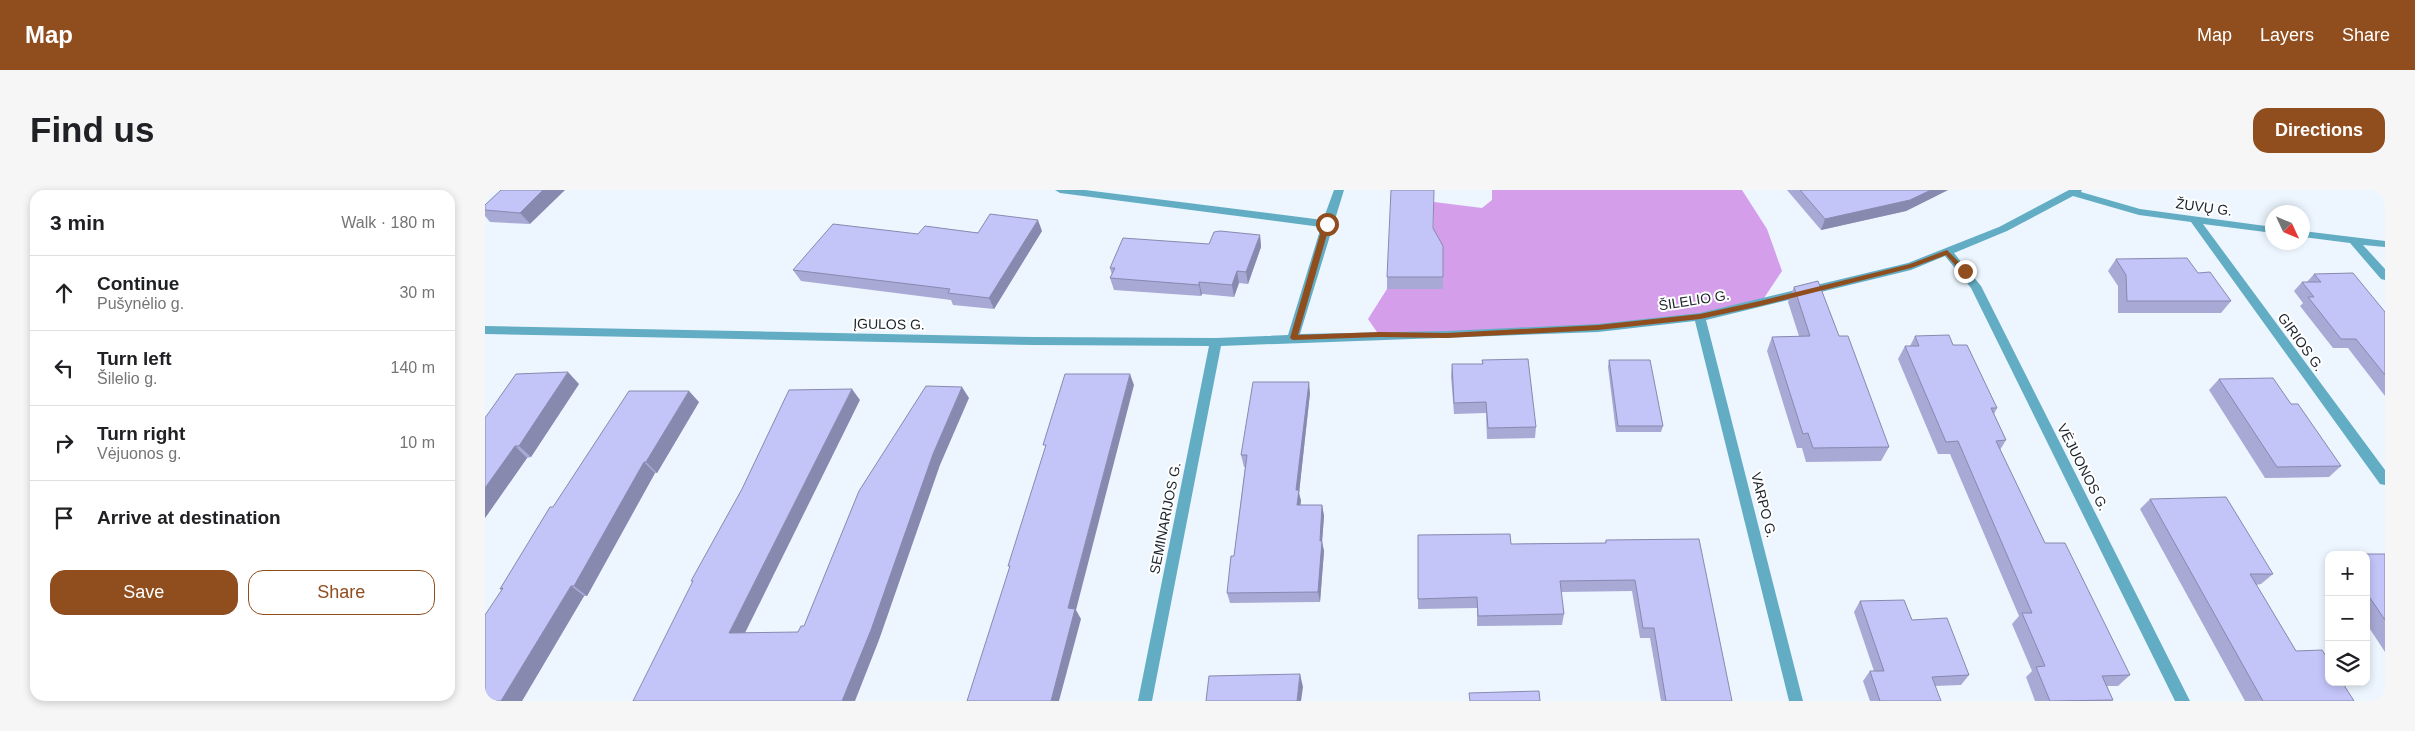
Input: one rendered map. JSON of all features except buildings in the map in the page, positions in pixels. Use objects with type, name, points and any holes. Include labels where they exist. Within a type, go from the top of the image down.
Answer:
[{"type":"street","points":[[1060,190],[1327,224]]},
{"type":"street","points":[[1293,338],[1339,190]]},
{"type":"street","name":"ŽUVŲ G.","points":[[2076,191],[2139,212],[2265,229]]},
{"type":"street","name":"ŠILELIO G.","points":[[1293,338],[1379,334],[1447,335],[1579,329],[1700,317],[1911,266],[2003,229],[2076,191]]},
{"type":"street","name":"GIRIOS G.","points":[[2195,220],[2385,480]]},
{"type":"street","points":[[2310,235],[2385,244]]},
{"type":"street","points":[[2353,240],[2385,276]]},
{"type":"street","name":"VĖJUONOS G.","points":[[1947,252],[1976,286],[2183,701]]},
{"type":"street","name":"VARPO G.","points":[[1700,317],[1796,701]]},
{"type":"street","name":"ĮGULOS G.","points":[[485,330],[1035,341],[1216,342],[1293,338]]},
{"type":"street","name":"SEMINARIJOS G.","points":[[1145,701],[1216,342]]},
{"type":"shaded area","points":[[1492,190],[1742,190],[1767,229],[1782,271],[1760,304],[1700,317],[1598,328],[1379,335],[1368,319],[1387,289],[1443,288],[1433,239],[1434,202],[1482,208],[1492,200]]},
{"type":"route","points":[[1327,224],[1293,338],[1379,334],[1447,335],[1598,328],[1700,317],[1911,266],[1947,252],[1965,271]]}]
